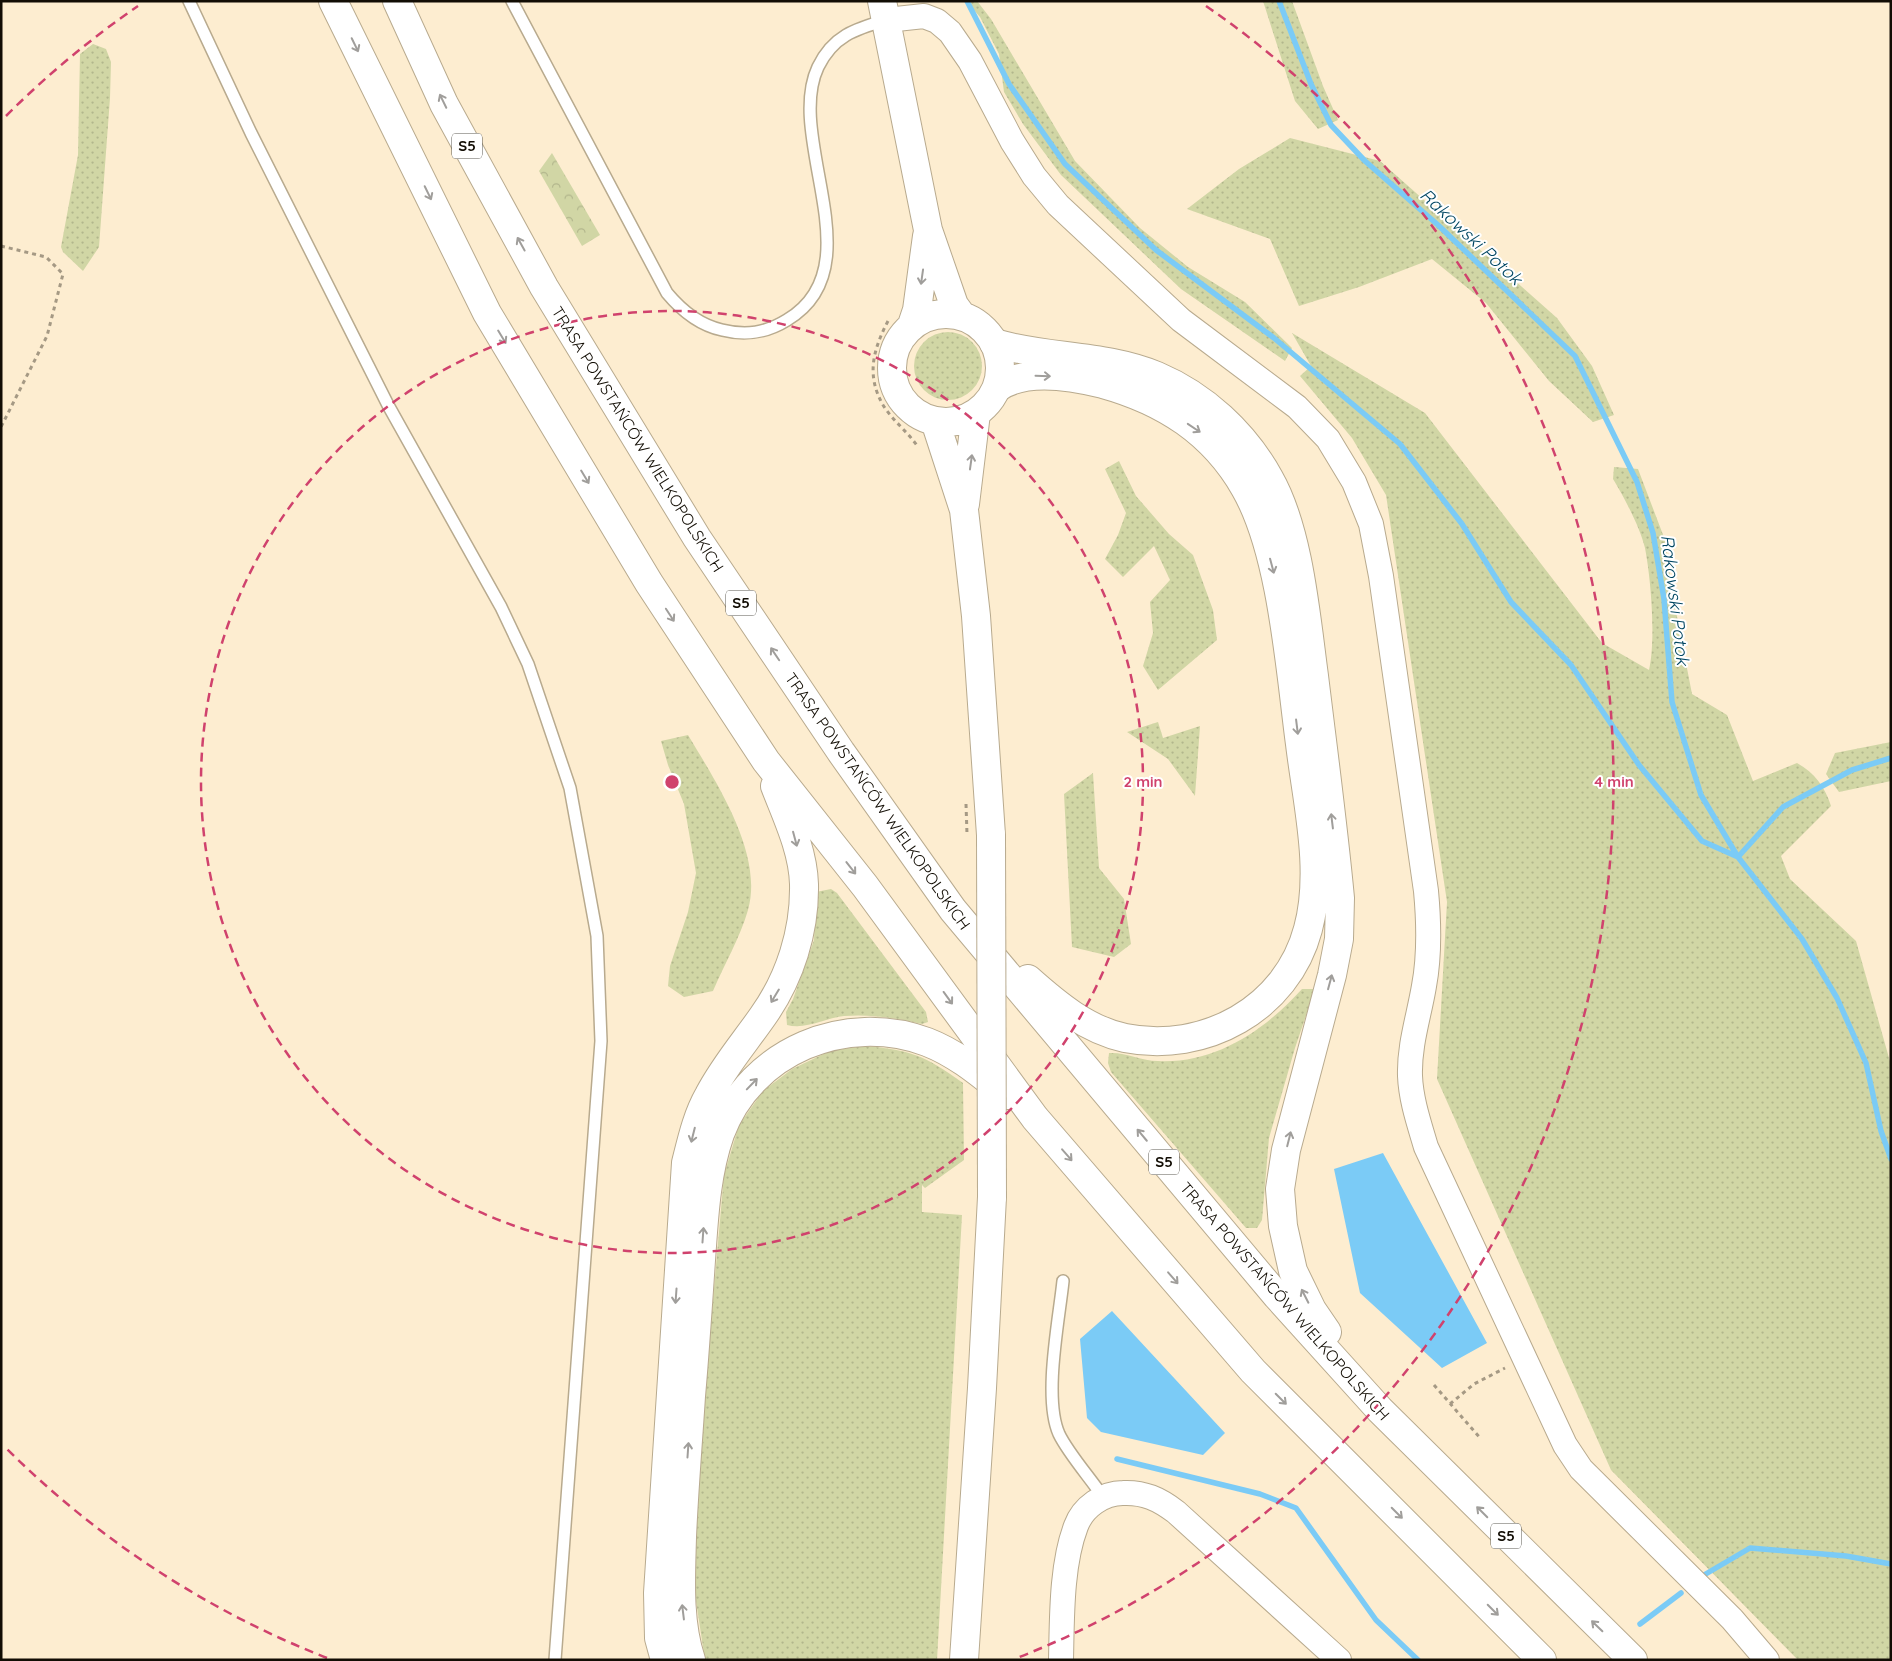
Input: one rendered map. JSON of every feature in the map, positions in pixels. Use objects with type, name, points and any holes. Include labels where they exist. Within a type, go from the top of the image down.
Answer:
[{"type":"main road","points":[[333,1],[488,313],[649,583],[766,761],[865,886],[1035,1118],[1252,1371],[1542,1660]]},
{"type":"main road","name":"TRASA POWSTAŃCÓW WIELKOPOLSKICH","points":[[396,1],[444,104],[544,287],[696,538],[841,752],[952,910],[1277,1296],[1380,1410],[1632,1660]]},
{"type":"main road","points":[[884,10],[928,230],[954,305],[962,316]]},
{"type":"main road","points":[[902,320],[945,313],[962,316],[980,326],[994,343],[1000,357],[1000,373],[997,388],[988,402],[976,413],[950,422],[935,421],[919,415],[905,404],[896,389],[892,372],[893,354],[900,338],[902,320],[917,310],[928,230]]},
{"type":"main road","points":[[994,343],[1034,352],[1087,357],[1123,364],[1158,376],[1190,392],[1221,416],[1249,448],[1270,479],[1284,512],[1294,552],[1306,618],[1340,898],[1339,939],[1332,975],[1286,1150],[1280,1189],[1283,1226],[1293,1271],[1312,1310],[1380,1410]]},
{"type":"main road","points":[[952,910],[1053,1002],[1086,1024],[1124,1038],[1161,1041],[1197,1038],[1236,1023],[1270,997],[1293,965],[1308,929],[1314,889],[1313,847],[1289,661],[1274,571],[1246,489],[1225,458],[1202,433],[1168,410],[1129,391],[1092,381],[1037,376],[1011,380],[997,388]]},
{"type":"main road","points":[[964,510],[976,413]]},
{"type":"main road","points":[[935,421],[964,510],[976,616],[991,834],[992,1197],[982,1388],[964,1660]]},
{"type":"main road","points":[[665,1660],[659,1638],[658,1593],[686,1163],[696,1123],[708,1096],[728,1063],[764,1015],[784,980],[799,938],[804,883],[796,838],[766,761]]},
{"type":"main road","points":[[691,1660],[680,1590],[684,1499],[705,1195],[720,1133],[740,1096],[772,1064],[801,1045],[859,1031],[896,1034],[926,1042],[960,1058],[1035,1118]]},
{"type":"street","points":[[884,10],[924,16],[937,21],[950,32],[970,61],[1012,142],[1034,176],[1058,205],[1181,320],[1296,407],[1328,439],[1354,482],[1371,524],[1381,576],[1426,891],[1430,935],[1425,984],[1412,1045],[1410,1076],[1414,1105],[1426,1146],[1565,1445],[1582,1469],[1732,1619],[1767,1660]]},
{"type":"street","points":[[1061,1660],[1067,1565],[1074,1533],[1084,1513],[1104,1497],[1116,1493],[1145,1494],[1168,1505],[1339,1660]]},
{"type":"lane","points":[[189,1],[251,133],[388,405],[501,607],[528,664],[570,788],[597,936],[601,1041],[555,1660]]},
{"type":"lane","points":[[512,1],[667,293],[680,309],[705,324],[731,332],[752,334],[774,328],[796,315],[811,298],[821,279],[827,257],[827,233],[810,111],[817,68],[841,36],[884,10]]},
{"type":"lane","points":[[1063,1281],[1053,1378],[1054,1413],[1060,1434],[1104,1497]]},
{"type":"path","points":[[1,246],[46,257],[63,274],[48,336],[1,427]]},
{"type":"path","points":[[902,320],[874,348],[872,369],[876,390],[884,407],[908,433],[919,450]]},
{"type":"path","points":[[966,795],[966,804]]},
{"type":"path","points":[[1450,1404],[1474,1384],[1523,1358]]},
{"type":"path","points":[[1434,1386],[1481,1438]]},
{"type":"green space","points":[[966,1],[977,1],[991,19],[1075,161],[1140,228],[1188,267],[1245,302],[1292,348],[1285,361],[1181,289],[1061,175],[1023,124],[1004,92],[999,54],[980,17]]},
{"type":"green space","points":[[1263,1],[1292,1],[1323,86],[1338,120],[1318,129],[1295,101]]},
{"type":"green space","points":[[93,44],[106,49],[111,62],[110,98],[99,247],[83,271],[63,252],[61,247],[78,155],[80,54]]},
{"type":"green space","points":[[1290,138],[1380,161],[1557,318],[1592,366],[1614,415],[1593,422],[1549,381],[1486,303],[1432,259],[1359,287],[1299,306],[1270,239],[1187,209],[1239,169]]},
{"type":"green space","points":[[552,153],[600,235],[582,246],[539,171]]},
{"type":"green space","points":[[948,332],[961,335],[972,342],[979,353],[982,366],[979,379],[972,390],[961,397],[948,400],[935,397],[924,390],[917,379],[914,366],[917,353],[924,342],[935,335]]},
{"type":"green space","points":[[1292,333],[1425,413],[1602,643],[1649,670],[1652,643],[1652,609],[1645,548],[1636,522],[1613,479],[1614,467],[1638,469],[1665,540],[1673,596],[1692,694],[1727,715],[1753,781],[1797,763],[1814,776],[1826,793],[1831,806],[1781,856],[1790,879],[1856,941],[1891,1065],[1891,1660],[1798,1660],[1611,1470],[1437,1079],[1447,902],[1386,495],[1352,438],[1300,376],[1311,366]]},
{"type":"green space","points":[[1119,461],[1136,496],[1169,534],[1193,555],[1213,610],[1217,640],[1158,690],[1143,666],[1153,633],[1150,602],[1170,580],[1154,546],[1123,577],[1105,559],[1118,535],[1126,513],[1105,469]]},
{"type":"green space","points":[[1158,722],[1163,738],[1200,726],[1195,796],[1168,759],[1127,732]]},
{"type":"green space","points":[[688,735],[724,796],[734,819],[743,842],[749,866],[751,888],[745,920],[713,991],[684,997],[668,986],[670,966],[688,912],[696,873],[684,804],[668,765],[661,741]]},
{"type":"green space","points":[[1891,742],[1891,781],[1839,792],[1826,774],[1835,753]]},
{"type":"green space","points":[[1093,773],[1099,868],[1124,899],[1131,944],[1114,957],[1072,947],[1064,794]]},
{"type":"green space","points":[[831,889],[837,893],[926,1012],[928,1022],[922,1024],[883,1017],[844,1016],[801,1026],[787,1025],[786,1012],[793,999],[814,940],[816,892]]},
{"type":"green space","points":[[1302,989],[1315,989],[1295,1048],[1269,1138],[1262,1220],[1257,1228],[1246,1228],[1111,1072],[1108,1063],[1109,1053],[1158,1061],[1199,1057],[1238,1042],[1255,1031],[1288,1004]]},
{"type":"green space","points":[[864,1046],[906,1052],[927,1060],[963,1083],[964,1160],[925,1188],[922,1185],[922,1212],[962,1215],[937,1660],[705,1660],[694,1588],[693,1526],[724,1175],[739,1125],[763,1091],[792,1069],[830,1051]]},
{"type":"water","points":[[1383,1153],[1487,1343],[1442,1368],[1360,1293],[1334,1169]]},
{"type":"water","points":[[1112,1311],[1225,1433],[1203,1455],[1101,1432],[1087,1418],[1080,1339]]},
{"type":"waterway","points":[[967,1],[1009,84],[1065,164],[1156,250],[1274,338],[1400,444],[1462,524],[1511,602],[1571,665],[1639,765],[1702,841],[1738,857],[1783,807],[1852,770],[1891,758]]},
{"type":"waterway","name":"Rakowski Potok","points":[[1279,1],[1311,84],[1331,125],[1365,161],[1438,225],[1575,356],[1637,482],[1653,533],[1664,599],[1672,702],[1701,795],[1738,857],[1802,939],[1837,998],[1866,1063],[1881,1131],[1891,1159]]},
{"type":"waterway","points":[[1117,1459],[1260,1494],[1296,1508],[1376,1620],[1418,1660]]},
{"type":"waterway","points":[[1704,1575],[1750,1548],[1846,1556],[1891,1564]]},
{"type":"waterway","points":[[1640,1624],[1681,1593]]}]
